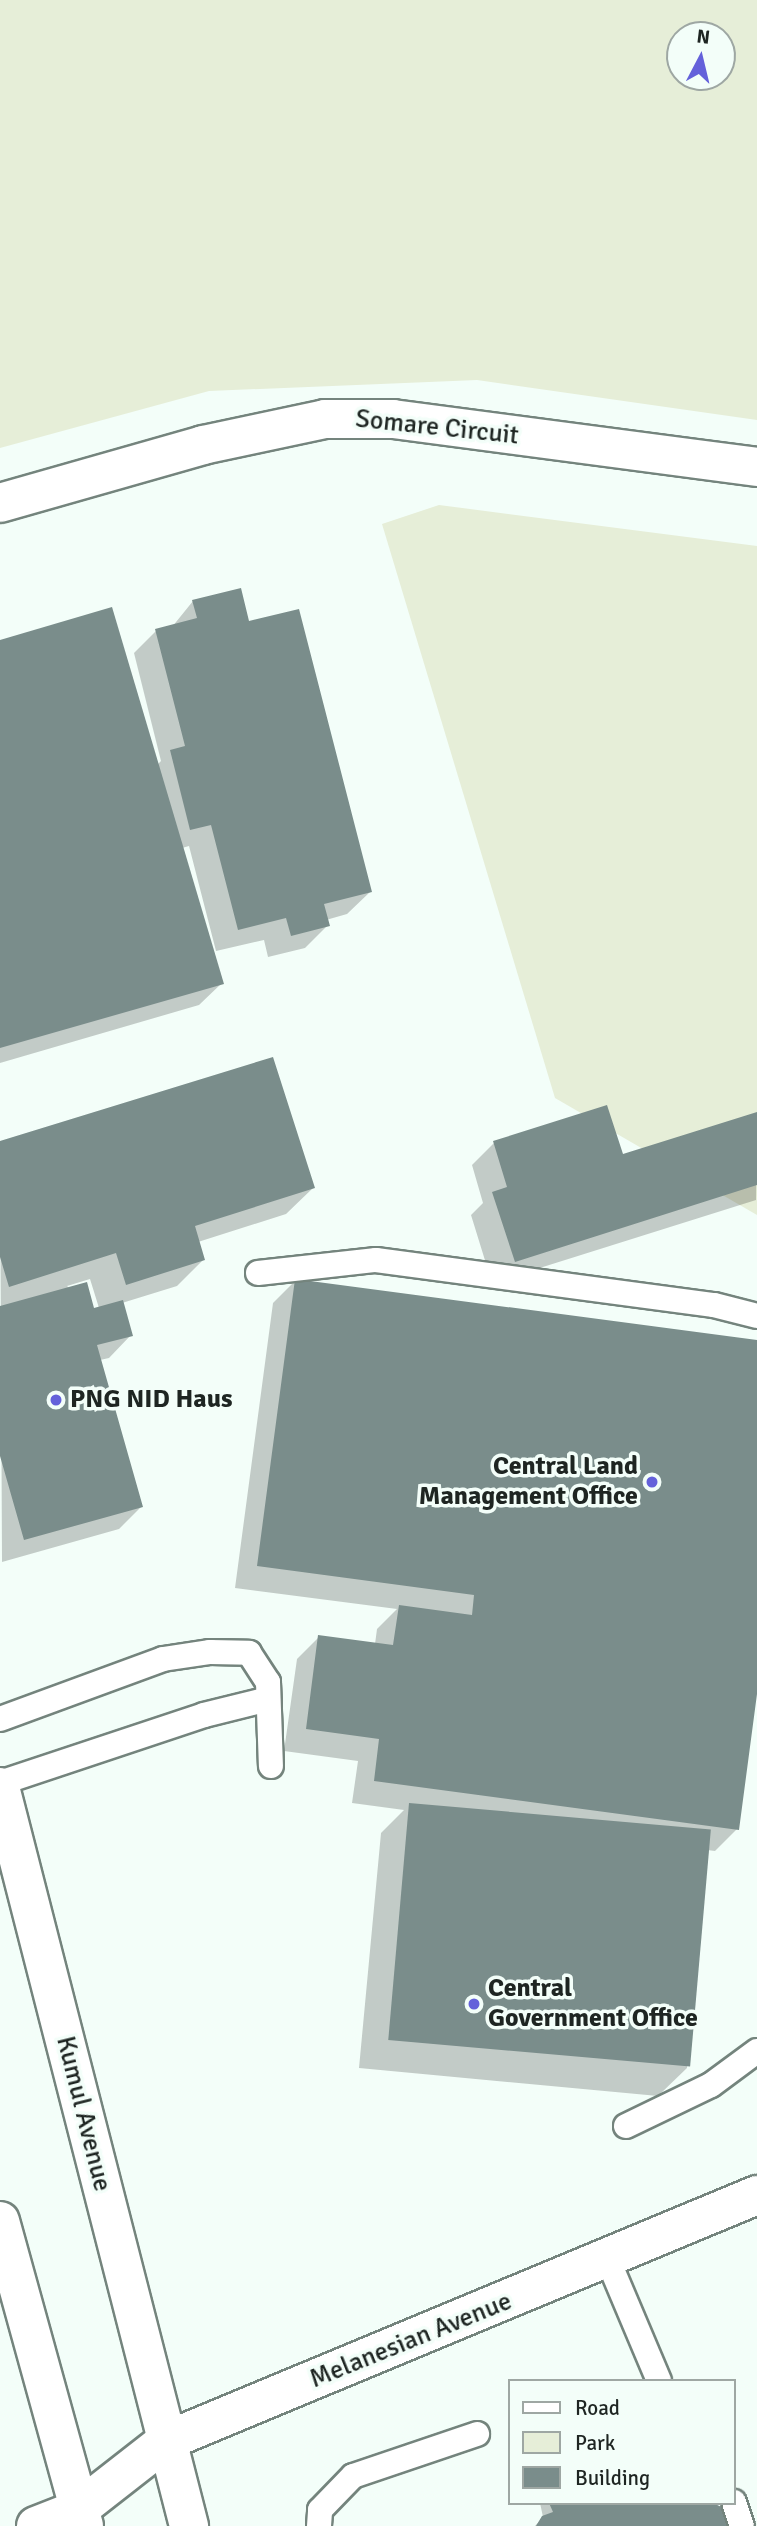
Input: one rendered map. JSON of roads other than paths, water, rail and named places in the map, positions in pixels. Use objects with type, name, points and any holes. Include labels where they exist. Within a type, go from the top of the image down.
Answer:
[{"type":"street","name":"Somare Circuit","points":[[0,503],[202,444],[325,419],[393,419],[757,467]]},
{"type":"street","name":"Kumul Avenue","points":[[0,1785],[189,2526]]},
{"type":"street","name":"Melanesian Avenue","points":[[36,2526],[81,2518],[166,2441],[608,2260],[757,2194]]},
{"type":"street","points":[[0,2221],[81,2518]]},
{"type":"lane","points":[[258,1273],[376,1260],[714,1305],[757,1316]]},
{"type":"lane","points":[[0,1719],[163,1659],[210,1652],[249,1653],[268,1682],[271,1766]]},
{"type":"lane","points":[[0,1785],[204,1716],[268,1699]]},
{"type":"lane","points":[[626,2126],[711,2085],[757,2051]]},
{"type":"lane","points":[[608,2260],[658,2379]]},
{"type":"lane","points":[[318,2526],[320,2510],[353,2476],[477,2434]]},
{"type":"lane","points":[[735,2505],[742,2526]]},
{"type":"place","name":"PNG NID Haus","points":[[56,1400]]},
{"type":"place","name":"Central Land Management Office","points":[[652,1482]]},
{"type":"place","name":"Central Government Office","points":[[474,2004]]}]
